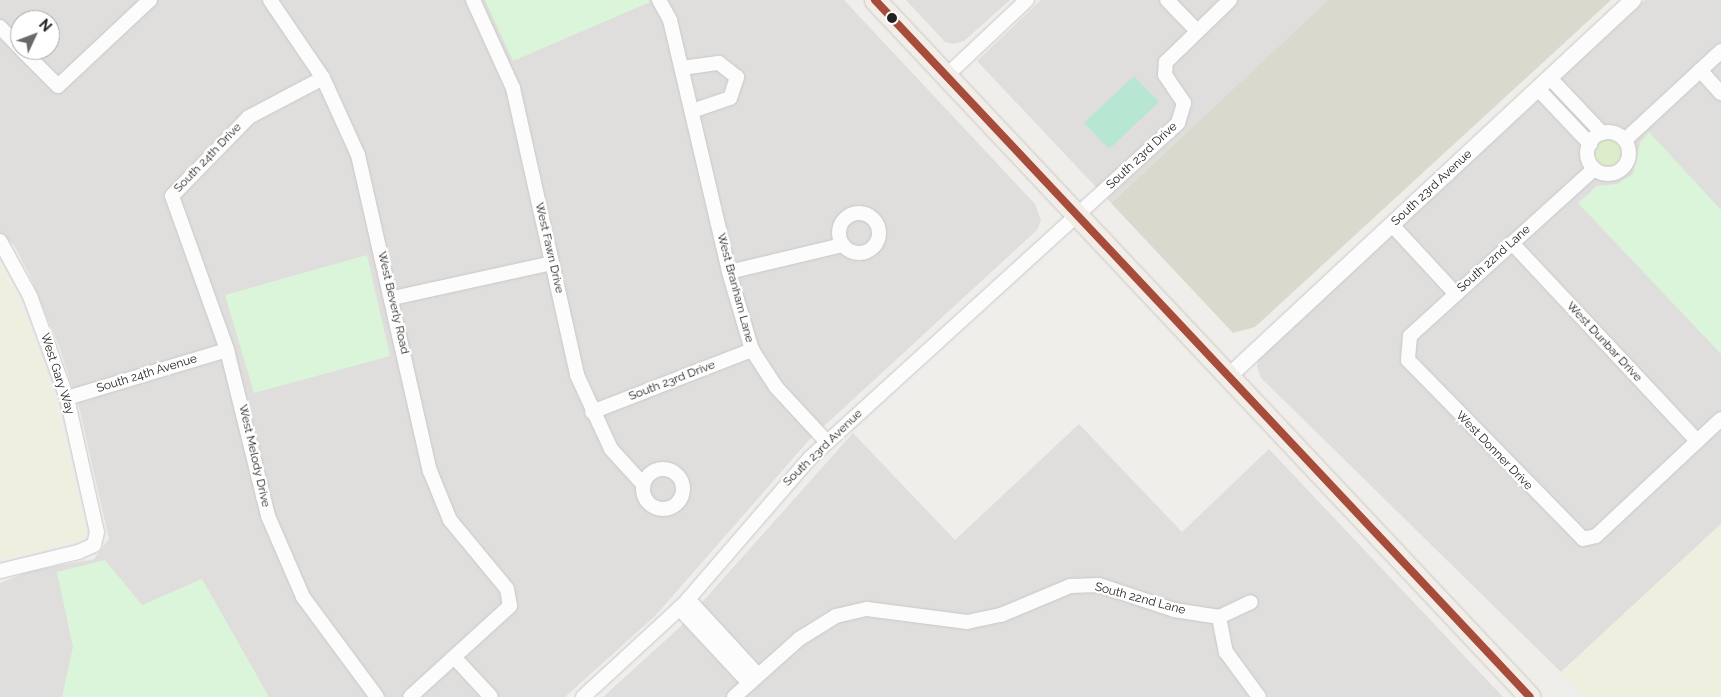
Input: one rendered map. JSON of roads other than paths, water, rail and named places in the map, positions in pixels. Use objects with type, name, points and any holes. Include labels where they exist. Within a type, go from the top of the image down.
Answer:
[{"type":"main road","points":[[876,0],[1530,697]]},
{"type":"street","points":[[32,60],[58,86],[150,0]]},
{"type":"street","name":"West Beverly Road","points":[[270,0],[323,78],[358,155],[393,298],[430,472],[450,520],[507,589],[510,606],[454,657]]},
{"type":"street","name":"West Fawn Drive","points":[[473,0],[513,88],[577,375],[592,412],[623,466],[643,484]]},
{"type":"street","name":"West Branham Lane","points":[[659,0],[682,68],[729,272],[752,350],[776,387],[827,442]]},
{"type":"street","points":[[946,76],[1027,0]]},
{"type":"street","points":[[1167,0],[1197,31]]},
{"type":"street","name":"South 23rd Drive","points":[[1078,215],[1181,119],[1184,103],[1164,69],[1169,57],[1230,0]]},
{"type":"street","name":"South 23rd Avenue","points":[[1229,376],[1633,0]]},
{"type":"street","points":[[0,28],[10,38]]},
{"type":"street","points":[[1625,140],[1721,51]]},
{"type":"street","points":[[682,68],[719,62],[737,77],[730,98],[693,111]]},
{"type":"street","points":[[1700,70],[1721,93]]},
{"type":"street","name":"South 24th Drive","points":[[172,196],[249,117],[323,78]]},
{"type":"street","points":[[1544,83],[1582,113],[1602,133]]},
{"type":"street","points":[[1544,83],[1571,123],[1590,144]]},
{"type":"street","points":[[1571,123],[1582,113]]},
{"type":"street","points":[[1602,133],[1614,133],[1625,140],[1629,153],[1625,166],[1607,174],[1594,169],[1588,157],[1590,144],[1602,133]]},
{"type":"street","name":"South 22nd Lane","points":[[1407,354],[1410,336],[1594,169]]},
{"type":"street","name":"West Melody Drive","points":[[172,196],[227,350],[268,516],[296,579],[350,665],[377,697]]},
{"type":"street","name":"South 23rd Avenue","points":[[583,697],[684,604],[827,442],[1078,215]]},
{"type":"street","points":[[1392,225],[1456,294]]},
{"type":"street","name":"West Gary Way","points":[[0,241],[30,296],[67,398],[97,532],[94,545],[0,570]]},
{"type":"street","name":"West Dunbar Drive","points":[[1512,243],[1697,441]]},
{"type":"street","points":[[729,272],[842,245]]},
{"type":"street","points":[[393,298],[552,263]]},
{"type":"street","name":"South 24th Avenue","points":[[67,398],[227,350]]},
{"type":"street","name":"South 23rd Drive","points":[[592,412],[752,350]]},
{"type":"street","name":"West Donner Drive","points":[[1407,354],[1412,366],[1578,536],[1588,538],[1697,441]]},
{"type":"street","points":[[1697,441],[1721,419]]},
{"type":"street","name":"South 22nd Lane","points":[[734,697],[799,639],[836,616],[867,609],[967,622],[1001,614],[1070,586],[1099,585],[1174,610],[1219,617]]},
{"type":"street","points":[[1251,602],[1219,617],[1226,652],[1259,697]]},
{"type":"street","points":[[684,604],[753,679]]},
{"type":"street","points":[[410,697],[454,657],[491,697]]}]
